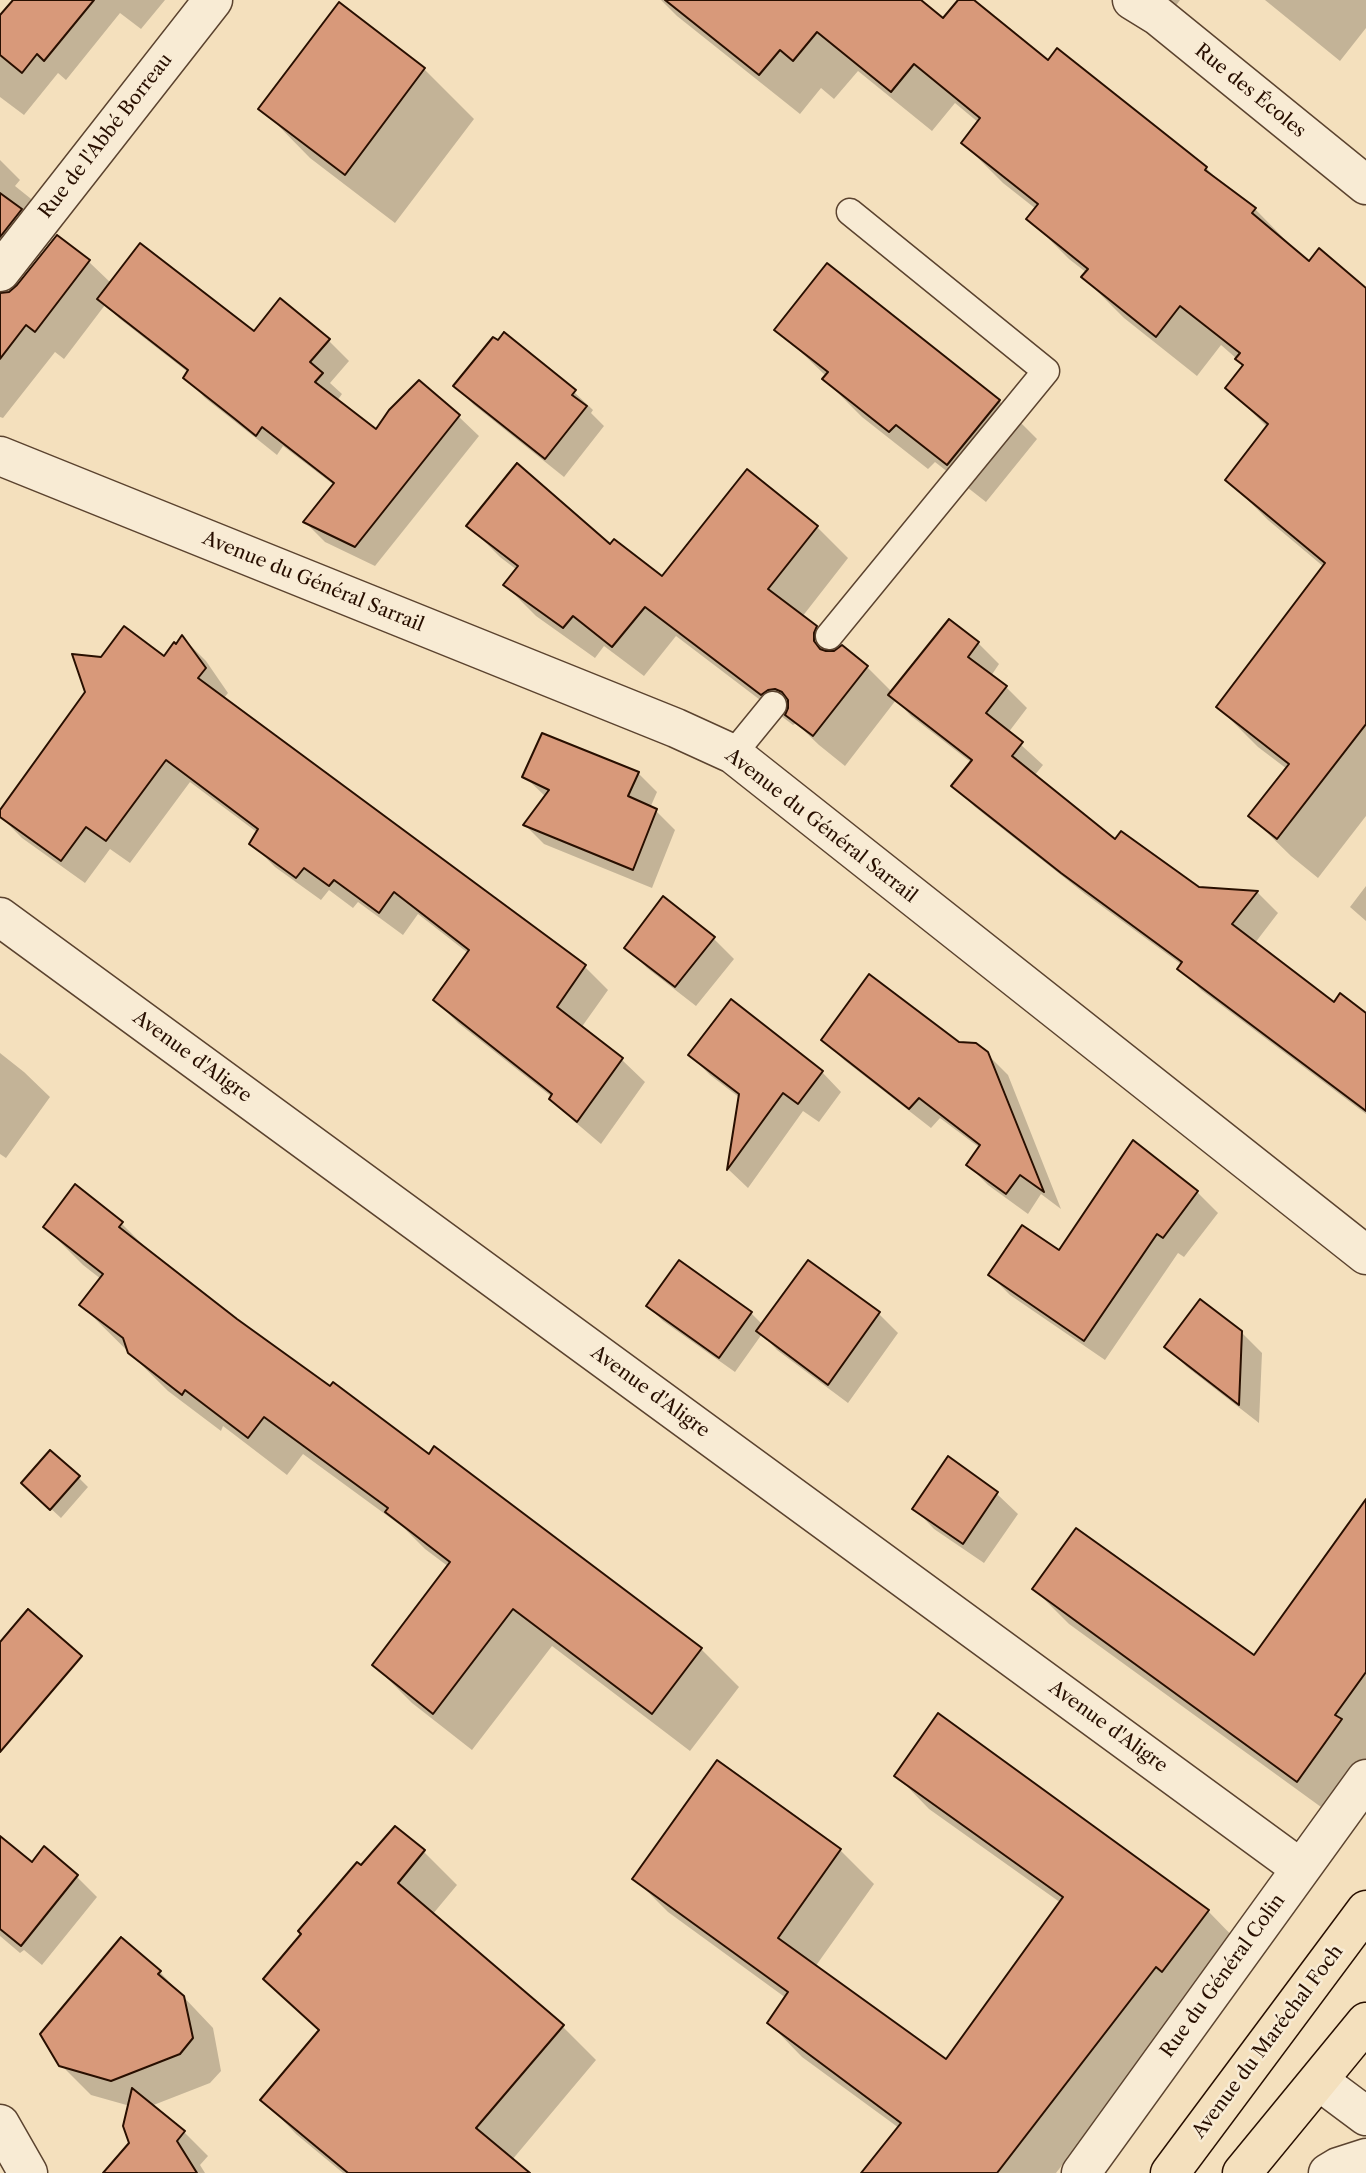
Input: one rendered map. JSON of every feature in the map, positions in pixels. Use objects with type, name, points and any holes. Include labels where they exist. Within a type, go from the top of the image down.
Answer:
[{"type":"main road","name":"Avenue du Maréchal Foch","points":[[1170,2173],[1366,1910]]},
{"type":"main road","points":[[1242,2173],[1366,2022]]},
{"type":"street","name":"Rue de l'Abbé Borreau","points":[[0,272],[213,0]]},
{"type":"street","name":"Rue des Écoles","points":[[1153,5],[1366,185]]},
{"type":"street","name":"Avenue du Général Sarrail","points":[[0,456],[676,728],[733,754],[1366,1255]]},
{"type":"street","name":"Avenue d'Aligre","points":[[0,916],[1300,1868]]},
{"type":"street","name":"Rue du Général Colin","points":[[1081,2173],[1366,1779]]},
{"type":"street","points":[[1319,2081],[1366,2116]]},
{"type":"street","points":[[0,2124],[28,2173]]},
{"type":"street","points":[[1328,2173],[1366,2158]]},
{"type":"lane","points":[[829,636],[1046,371],[850,212]]},
{"type":"lane","points":[[733,754],[773,705]]},
{"type":"building","points":[[13,0],[94,0],[44,61],[37,54],[22,73],[0,55],[0,15]]},
{"type":"building","points":[[665,0],[921,0],[943,18],[958,0],[974,0],[1048,60],[1057,48],[1207,167],[1205,170],[1256,208],[1252,213],[1309,261],[1319,248],[1366,288],[1366,724],[1277,839],[1248,816],[1289,764],[1216,707],[1325,563],[1225,480],[1268,424],[1225,388],[1243,365],[1235,359],[1240,353],[1180,306],[1156,337],[1081,277],[1088,269],[1026,219],[1038,204],[961,143],[980,118],[914,64],[891,92],[817,32],[793,61],[780,50],[759,75]]},
{"type":"building","points":[[339,2],[425,68],[345,175],[258,109]]},
{"type":"building","points":[[0,193],[22,209],[0,237]]},
{"type":"building","points":[[57,235],[90,260],[35,332],[26,325],[0,359],[0,293],[9,292],[17,285]]},
{"type":"building","points":[[140,243],[254,331],[280,298],[330,339],[310,362],[323,373],[315,382],[376,429],[389,410],[419,380],[460,415],[355,547],[303,522],[334,483],[262,427],[256,436],[183,378],[188,370],[97,299]]},
{"type":"building","points":[[827,263],[1000,400],[947,465],[896,425],[889,432],[822,379],[828,372],[774,330]]},
{"type":"building","points":[[504,332],[576,390],[572,395],[587,406],[545,459],[453,386],[493,337],[498,340]]},
{"type":"building","points":[[517,463],[610,544],[614,539],[662,576],[747,469],[818,526],[768,589],[817,626],[814,641],[820,649],[834,651],[842,645],[868,666],[813,736],[785,715],[788,700],[782,692],[768,690],[761,695],[645,607],[612,647],[573,616],[563,628],[503,585],[518,566],[466,526]]},
{"type":"building","points":[[949,619],[979,642],[968,657],[1007,686],[986,713],[1023,742],[1012,756],[1115,839],[1121,831],[1199,887],[1258,891],[1232,924],[1334,1002],[1340,993],[1366,1013],[1366,1111],[1177,969],[1182,962],[1061,873],[951,786],[972,760],[888,695]]},
{"type":"building","points":[[124,626],[164,656],[182,635],[206,668],[198,678],[586,965],[557,1007],[623,1058],[577,1122],[549,1099],[552,1094],[433,1000],[469,950],[394,892],[379,913],[334,880],[329,886],[304,868],[296,878],[249,844],[258,829],[166,760],[106,841],[86,827],[61,861],[0,817],[0,810],[85,692],[72,654],[101,657]]},
{"type":"building","points":[[542,733],[639,772],[628,796],[657,809],[633,870],[523,825],[549,790],[522,777]]},
{"type":"building","points":[[663,896],[715,937],[675,987],[624,948]]},
{"type":"building","points":[[869,974],[959,1042],[976,1043],[988,1052],[1044,1192],[1020,1175],[1006,1194],[966,1165],[980,1145],[919,1098],[909,1109],[821,1040]]},
{"type":"building","points":[[731,999],[823,1071],[798,1104],[783,1093],[727,1170],[739,1094],[688,1055]]},
{"type":"building","points":[[1133,1140],[1198,1191],[1163,1238],[1157,1234],[1084,1341],[988,1275],[1022,1225],[1059,1250]]},
{"type":"building","points":[[75,1184],[123,1222],[119,1227],[237,1319],[330,1386],[333,1382],[429,1454],[434,1446],[702,1648],[652,1714],[513,1609],[433,1714],[372,1665],[450,1562],[385,1512],[388,1508],[264,1417],[248,1438],[185,1390],[182,1395],[128,1353],[123,1338],[79,1305],[103,1274],[43,1227]]},
{"type":"building","points":[[679,1260],[752,1312],[719,1358],[646,1306]]},
{"type":"building","points":[[808,1260],[880,1312],[828,1385],[756,1331]]},
{"type":"building","points":[[1200,1299],[1242,1331],[1239,1405],[1164,1347]]},
{"type":"building","points":[[50,1450],[80,1476],[50,1510],[21,1483]]},
{"type":"building","points":[[948,1456],[998,1492],[963,1544],[912,1509]]},
{"type":"building","points":[[1366,1499],[1366,1672],[1335,1715],[1342,1719],[1297,1782],[1032,1589],[1076,1528],[1254,1655]]},
{"type":"building","points":[[28,1609],[82,1656],[0,1752],[0,1642]]},
{"type":"building","points":[[938,1713],[1209,1910],[1162,1972],[1156,1967],[997,2173],[861,2173],[901,2123],[767,2023],[788,1992],[632,1879],[717,1760],[841,1849],[778,1938],[946,2059],[1063,1897],[894,1776]]},
{"type":"building","points":[[395,1826],[425,1850],[398,1883],[564,2025],[476,2128],[530,2173],[348,2173],[260,2100],[319,2030],[263,1979],[301,1934],[298,1931],[357,1862],[361,1865]]},
{"type":"building","points":[[0,1836],[32,1862],[44,1846],[78,1875],[21,1946],[0,1929]]},
{"type":"building","points":[[121,1937],[161,1971],[158,1974],[184,1996],[193,2038],[180,2054],[111,2081],[59,2066],[40,2034]]},
{"type":"building","points":[[132,2088],[185,2131],[177,2141],[197,2173],[103,2173],[129,2143],[123,2126]]}]
